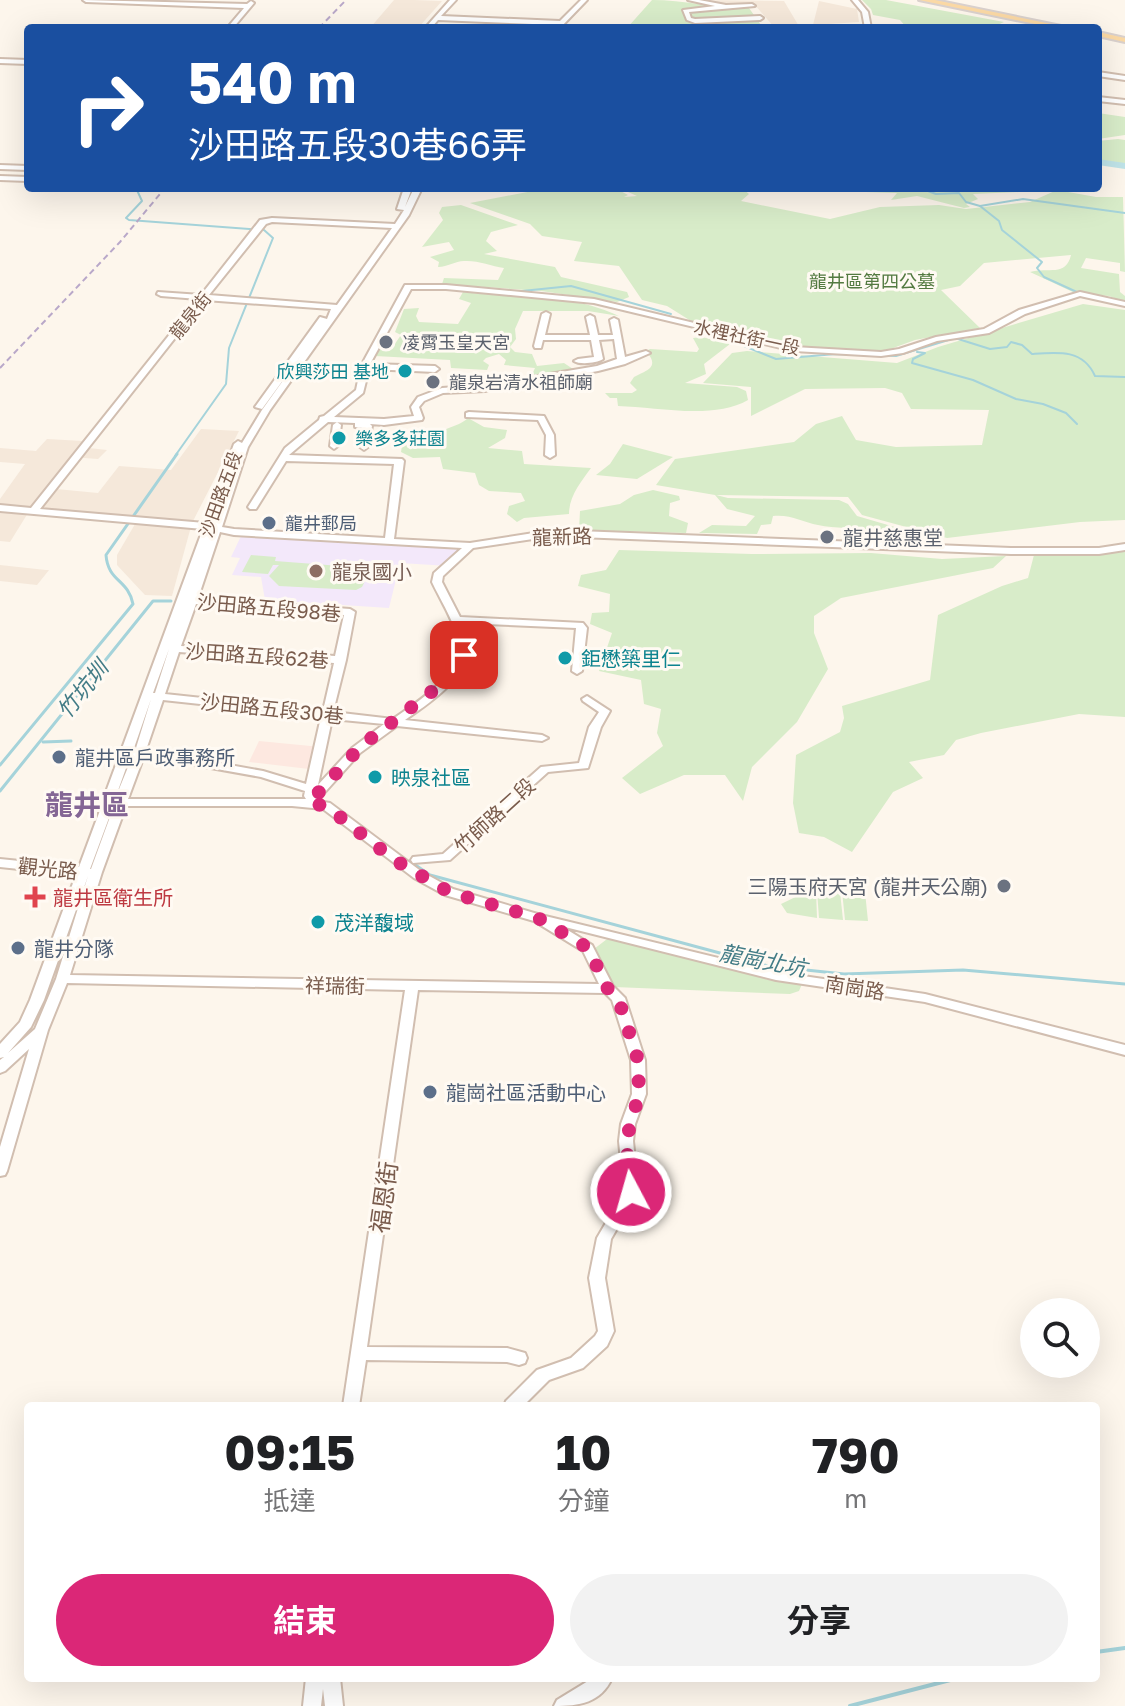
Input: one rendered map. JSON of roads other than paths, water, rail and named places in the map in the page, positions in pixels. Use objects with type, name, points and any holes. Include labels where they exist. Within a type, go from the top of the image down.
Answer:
[{"type":"main road","points":[[921,2],[1027,24]]},
{"type":"main road","points":[[921,2],[1045,24]]},
{"type":"main road","points":[[1102,37],[1125,42]]},
{"type":"street","points":[[86,0],[251,3]]},
{"type":"street","points":[[431,24],[453,0]]},
{"type":"street","points":[[557,24],[577,0]]},
{"type":"street","points":[[557,24],[584,0]]},
{"type":"street","points":[[691,0],[726,7]]},
{"type":"street","points":[[855,0],[864,11],[867,24]]},
{"type":"street","points":[[233,24],[251,3]]},
{"type":"street","points":[[760,18],[693,20],[685,11],[750,3],[765,24]]},
{"type":"street","points":[[436,18],[532,24]]},
{"type":"street","points":[[0,61],[24,62]]},
{"type":"street","points":[[1102,75],[1125,78]]},
{"type":"street","points":[[1102,82],[1125,85]]},
{"type":"street","points":[[1102,99],[1125,102]]},
{"type":"street","points":[[0,167],[24,168]]},
{"type":"street","points":[[0,178],[24,179]]},
{"type":"street","points":[[409,192],[410,200]]},
{"type":"street","points":[[410,200],[415,192]]},
{"type":"street","name":"沙田路五段","points":[[241,445],[328,321],[329,307],[410,200]]},
{"type":"street","name":"龍泉街","points":[[33,511],[263,222],[393,226]]},
{"type":"street","name":"沙田路五段","points":[[0,1171],[41,1030],[62,979],[96,872],[140,752],[152,696],[241,445],[281,375],[377,258],[393,226]]},
{"type":"street","points":[[377,258],[372,256],[379,244]]},
{"type":"street","points":[[361,278],[368,263],[363,262]]},
{"type":"street","name":"水裡社街一段","points":[[365,366],[408,287],[446,287],[594,301],[794,349],[881,354],[936,339],[986,331],[1022,312],[1080,294],[1125,304]]},
{"type":"street","points":[[161,294],[329,307]]},
{"type":"street","points":[[546,314],[539,342],[617,337]]},
{"type":"street","points":[[578,361],[599,359],[590,317]]},
{"type":"street","points":[[614,320],[622,362]]},
{"type":"street","points":[[321,421],[384,422],[419,418],[415,407],[421,399],[442,391],[485,388],[622,362],[646,353]]},
{"type":"street","points":[[253,507],[282,458],[321,421],[358,393],[365,366],[435,369]]},
{"type":"street","points":[[281,375],[292,376]]},
{"type":"street","points":[[469,415],[541,418],[548,430],[550,455]]},
{"type":"street","points":[[321,421],[368,426],[364,447]]},
{"type":"street","points":[[334,446],[337,425]]},
{"type":"street","points":[[282,458],[399,461],[389,541]]},
{"type":"street","name":"龍新路","points":[[0,508],[212,528],[470,546],[553,533],[1011,551],[1099,551],[1125,547]]},
{"type":"street","points":[[309,803],[361,746],[397,721],[458,668],[464,646],[437,582],[438,575],[470,546]]},
{"type":"street","name":"沙田路五段","points":[[26,1024],[125,750],[174,649],[187,600]]},
{"type":"street","name":"沙田路五段98巷","points":[[187,600],[347,610],[350,617],[309,803]]},
{"type":"street","points":[[455,620],[579,625],[582,628],[582,643],[577,671]]},
{"type":"street","name":"沙田路五段62巷","points":[[174,649],[341,660]]},
{"type":"street","name":"沙田路五段30巷","points":[[152,696],[542,738]]},
{"type":"street","name":"竹師路二段","points":[[417,860],[446,857],[545,769],[584,766],[595,727],[605,711],[587,699]]},
{"type":"street","points":[[125,750],[263,774],[311,789]]},
{"type":"street","points":[[114,781],[129,781]]},
{"type":"street","points":[[106,803],[309,803],[326,806],[393,859],[437,886],[538,918],[588,948],[608,989],[618,998],[627,1020],[640,1082],[626,1141],[631,1192],[604,1238],[597,1278],[606,1331],[601,1341],[577,1363],[543,1375],[516,1402]]},
{"type":"street","name":"觀光路","points":[[0,863],[96,872]]},
{"type":"street","name":"南崗路","points":[[538,918],[606,931],[776,976],[925,998],[1125,1050]]},
{"type":"street","points":[[588,948],[606,931]]},
{"type":"street","name":"祥瑞街","points":[[62,979],[608,989]]},
{"type":"street","name":"福恩街","points":[[352,1402],[412,987]]},
{"type":"street","points":[[26,1024],[41,1030],[2,1061],[26,1024]]},
{"type":"street","points":[[359,1353],[507,1355],[519,1358]]},
{"type":"street","points":[[312,1706],[315,1682]]},
{"type":"street","points":[[331,1682],[334,1706]]},
{"type":"street","points":[[563,1706],[600,1682]]},
{"type":"waterway","points":[[1102,163],[1125,166]]},
{"type":"waterway","points":[[138,192],[142,201],[126,218],[129,220],[264,230],[273,238],[229,348],[226,384],[175,456]]},
{"type":"waterway","points":[[931,192],[959,193],[966,202],[980,206]]},
{"type":"waterway","points":[[980,206],[1023,199],[1125,213]]},
{"type":"waterway","points":[[980,206],[999,221],[1002,230],[1042,262],[1037,268],[1044,277],[1079,293]]},
{"type":"waterway","points":[[522,291],[571,286],[671,314]]},
{"type":"waterway","points":[[440,289],[456,290]]},
{"type":"waterway","points":[[730,335],[744,346],[776,359],[836,354],[896,356],[955,338],[990,349],[1007,347],[1011,342],[1022,345],[1032,354],[1060,353],[1077,357],[1090,367],[1095,376],[1125,377]]},
{"type":"waterway","points":[[917,352],[925,353],[913,359],[912,363],[973,380],[1016,399],[1043,404],[1066,413],[1077,424]]},
{"type":"waterway","points":[[0,765],[133,604],[127,590],[110,571],[106,555],[177,454]]},
{"type":"waterway","name":"竹坑圳","points":[[0,791],[153,601],[171,601]]},
{"type":"waterway","name":"龍崗北坑","points":[[43,742],[71,741]]},
{"type":"waterway","name":"龍崗北坑","points":[[414,864],[430,875],[768,966],[844,974],[963,970],[1125,984]]},
{"type":"waterway","points":[[1100,1651],[1125,1648]]},
{"type":"waterway","points":[[850,1706],[943,1682]]},
{"type":"railway","points":[[323,24],[346,0]]},
{"type":"railway","points":[[0,368],[120,242],[162,192]]},
{"type":"place","name":"凌霄玉皇天宮","points":[[386,342]]},
{"type":"place","name":"欣興莎田 基地","points":[[405,371]]},
{"type":"place","name":"龍泉岩清水祖師廟","points":[[433,382]]},
{"type":"place","name":"樂多多莊園","points":[[339,438]]},
{"type":"place","name":"龍井郵局","points":[[269,523]]},
{"type":"place","name":"龍井慈惠堂","points":[[827,537]]},
{"type":"place","name":"龍泉國小","points":[[316,571]]},
{"type":"place","name":"鉅懋築里仁","points":[[565,658]]},
{"type":"place","name":"龍井區戶政事務所","points":[[59,757]]},
{"type":"place","name":"映泉社區","points":[[375,777]]},
{"type":"place","name":"三陽玉府天宮 (龍井天公廟)","points":[[1004,886]]},
{"type":"place","name":"龍井區衛生所","points":[[35,897]]},
{"type":"place","name":"茂洋馥域","points":[[318,922]]},
{"type":"place","name":"龍井分隊","points":[[18,948]]},
{"type":"place","name":"龍崗社區活動中心","points":[[430,1092]]},
{"type":"district","name":"龍井區","points":[[87,804]]},
{"type":"park label","name":"龍井區第四公墓","points":[[872,281]]}]
